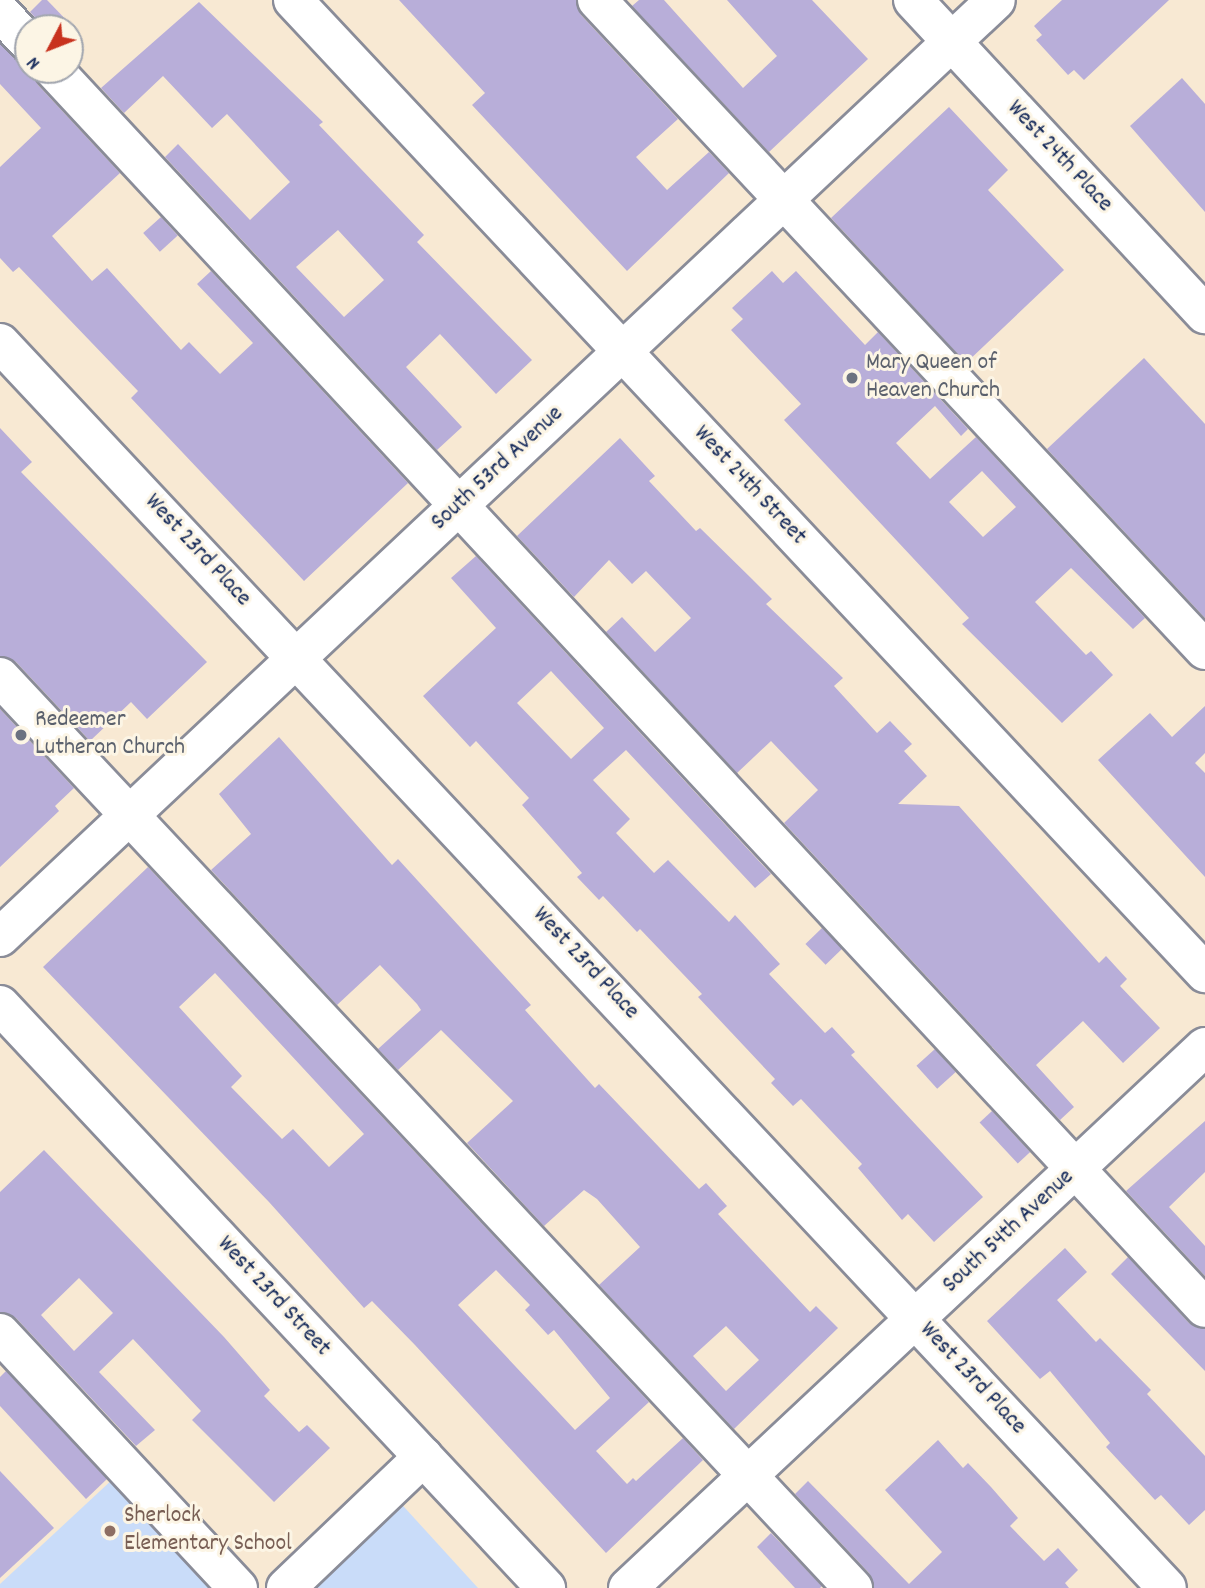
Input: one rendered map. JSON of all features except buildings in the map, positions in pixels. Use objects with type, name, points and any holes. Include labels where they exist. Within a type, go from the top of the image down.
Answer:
[{"type":"street","name":"West 24th Street","points":[[293,0],[1205,973]]},
{"type":"street","points":[[597,0],[1205,650]]},
{"type":"street","name":"West 24th Place","points":[[912,0],[1205,314]]},
{"type":"street","name":"South 53rd Avenue","points":[[0,937],[996,0]]},
{"type":"street","points":[[0,12],[14,27]]},
{"type":"street","points":[[67,84],[1205,1308]]},
{"type":"street","name":"West 23rd Place","points":[[0,343],[298,657],[1167,1588]]},
{"type":"street","points":[[0,677],[853,1588]]},
{"type":"street","name":"West 23rd Street","points":[[0,1005],[546,1588]]},
{"type":"street","name":"South 54th Avenue","points":[[628,1588],[1077,1170],[1205,1047]]},
{"type":"street","points":[[0,1333],[238,1588]]},
{"type":"street","points":[[286,1588],[423,1457]]},
{"type":"shaded area","name":"Sherlock Elementary School","points":[[114,1478],[216,1588],[0,1588],[0,1584]]},
{"type":"shaded area","name":"Sherlock Elementary School","points":[[395,1497],[478,1588],[296,1588]]},
{"type":"place","name":"Mary Queen of Heaven Church","points":[[852,378]]},
{"type":"place","name":"Redeemer Lutheran Church","points":[[21,735]]},
{"type":"place","name":"Sherlock Elementary School","points":[[110,1531]]}]
